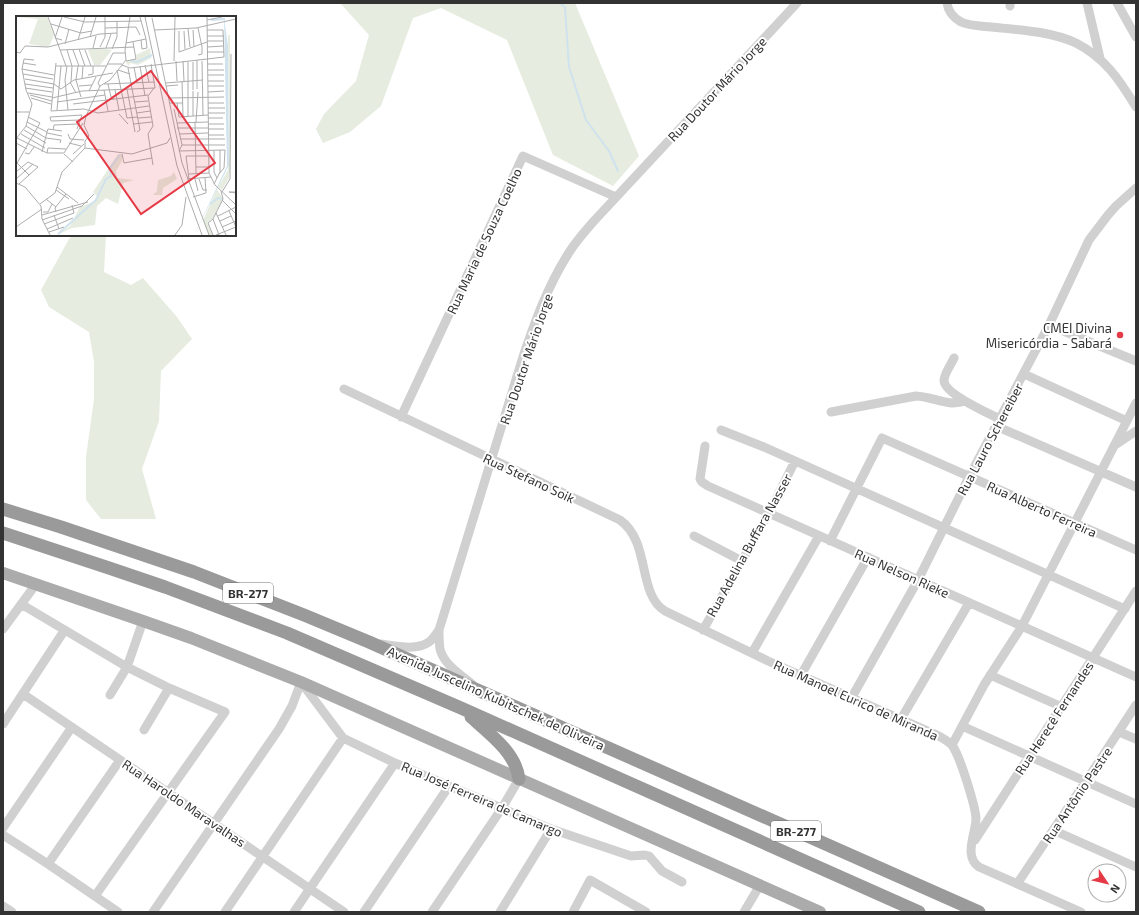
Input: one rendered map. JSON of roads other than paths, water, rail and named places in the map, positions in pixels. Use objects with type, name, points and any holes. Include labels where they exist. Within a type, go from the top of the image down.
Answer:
[{"type":"highway","name":"Avenida Juscelino Kubitschek de Oliveira","points":[[3,509],[194,572],[304,615],[369,642],[978,912]]},
{"type":"highway","name":"Avenida Juscelino Kubitschek de Oliveira","points":[[3,533],[110,568],[228,610],[323,648],[919,912]]},
{"type":"highway","points":[[461,708],[487,730],[507,752],[515,764],[519,779]]},
{"type":"main road","points":[[3,573],[143,620],[301,682],[760,886],[804,909],[820,912]]},
{"type":"street","name":"Rua Doutor Mário Jorge","points":[[486,695],[444,659],[440,648],[439,630],[525,353],[547,294],[572,248],[593,222],[797,3]]},
{"type":"street","points":[[947,3],[950,12],[961,22],[1038,33],[1074,42],[1087,49],[1100,58],[1110,69],[1122,84],[1136,107]]},
{"type":"street","points":[[1087,3],[1100,58]]},
{"type":"street","points":[[1117,3],[1136,37]]},
{"type":"street","name":"Rua Maria de Souza Coelho","points":[[401,417],[523,156],[616,197]]},
{"type":"street","name":"Rua Lauro Schereiber","points":[[852,698],[918,580],[969,477],[1049,325],[1093,233],[1116,206],[1136,188]]},
{"type":"street","points":[[1049,325],[1136,361]]},
{"type":"street","points":[[954,358],[944,379],[945,384],[948,388],[966,401],[998,423],[1136,487]]},
{"type":"street","points":[[1024,374],[1127,421]]},
{"type":"street","name":"Rua Stefano Soik","points":[[344,390],[626,524],[637,541],[652,596],[657,606],[665,612]]},
{"type":"street","points":[[831,412],[916,396],[952,404],[966,401]]},
{"type":"street","points":[[952,745],[979,693],[1022,626],[1136,403]]},
{"type":"street","points":[[721,430],[764,447],[857,488],[1125,609]]},
{"type":"street","points":[[1115,445],[1136,431]]},
{"type":"street","name":"Rua Alberto Ferreira","points":[[857,488],[882,438],[1136,550]]},
{"type":"street","name":"Rua Nelson Rieke","points":[[705,446],[700,479],[708,486],[1136,677]]},
{"type":"street","name":"Rua Adelina Buffara Nasser","points":[[703,630],[769,514],[795,461]]},
{"type":"street","points":[[830,541],[857,488]]},
{"type":"street","points":[[694,536],[742,561]]},
{"type":"street","points":[[752,654],[819,536]]},
{"type":"street","points":[[801,676],[868,558]]},
{"type":"street","points":[[3,629],[36,584]]},
{"type":"street","name":"Rua Herecê Fernandes","points":[[972,845],[1136,591]]},
{"type":"street","points":[[901,719],[970,603]]},
{"type":"street","points":[[21,604],[64,631],[73,634],[127,667],[169,688],[224,712],[95,896]]},
{"type":"street","name":"Rua Manoel Eurico de Miranda","points":[[665,612],[752,654],[937,735],[952,745],[972,798],[976,816],[972,845],[973,861],[975,864],[1017,884]]},
{"type":"street","points":[[110,695],[127,667],[143,620]]},
{"type":"street","name":"Rua Doutor Mário Jorge","points":[[369,642],[416,647],[429,642],[439,630]]},
{"type":"street","points":[[3,724],[64,631]]},
{"type":"street","points":[[990,675],[1062,706]]},
{"type":"street","points":[[153,912],[279,729],[286,718],[301,682]]},
{"type":"street","name":"Rua José Ferreira de Camargo","points":[[301,682],[343,738],[396,763],[551,829],[632,856],[649,856],[662,871],[682,882]]},
{"type":"street","points":[[144,730],[169,688]]},
{"type":"street","name":"Rua Haroldo Maravalhas","points":[[23,694],[344,912]]},
{"type":"street","name":"Rua Antônio Pastre","points":[[1017,884],[1136,705]]},
{"type":"street","points":[[962,726],[1136,804]]},
{"type":"street","points":[[3,828],[72,727]]},
{"type":"street","points":[[1119,732],[1136,739]]},
{"type":"street","points":[[225,912],[343,738]]},
{"type":"street","points":[[48,864],[120,760]]},
{"type":"street","points":[[294,912],[396,763]]},
{"type":"street","points":[[432,912],[502,808],[519,779]]},
{"type":"street","points":[[364,912],[449,786]]},
{"type":"street","points":[[500,912],[551,829]]},
{"type":"street","points":[[1053,830],[1136,867]]},
{"type":"street","points":[[3,835],[118,912]]},
{"type":"street","points":[[573,912],[590,880],[646,912]]},
{"type":"street","points":[[1017,884],[1081,912]]},
{"type":"street","points":[[744,912],[760,886]]},
{"type":"street","points":[[3,906],[12,912]]},
{"type":"waterway","points":[[559,3],[565,7],[569,67],[586,120],[609,151],[618,171]]},
{"type":"place","name":"CMEI Divina Misericórdia - Sabará","points":[[1120,335]]}]
